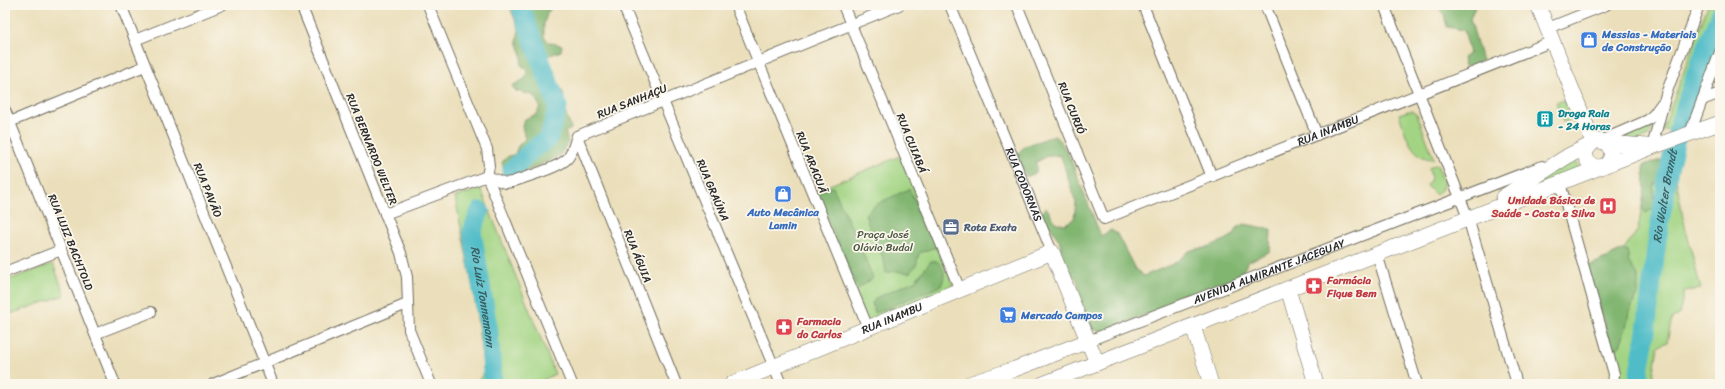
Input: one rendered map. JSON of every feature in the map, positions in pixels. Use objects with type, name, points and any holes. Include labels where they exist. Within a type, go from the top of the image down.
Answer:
[{"type":"main road","points":[[1538,5],[1597,143],[1611,149],[1612,153],[1610,161],[1604,166],[1595,167],[1588,162],[1585,154],[1597,143],[1652,147]]},
{"type":"main road","name":"AVENIDA ALMIRANTE JACEGUAY","points":[[1043,384],[1670,140],[1720,123]]},
{"type":"main road","name":"AVENIDA ALMIRANTE JACEGUAY","points":[[1468,218],[1568,156],[1597,143]]},
{"type":"main road","name":"RUA INAMBU","points":[[732,384],[1052,252]]},
{"type":"main road","name":"RUA CODORNAS","points":[[1052,252],[1098,363]]},
{"type":"main road","points":[[1288,289],[1316,384]]},
{"type":"main road","points":[[1194,326],[1211,384]]},
{"type":"main road","name":"AVENIDA ALMIRANTE JACEGUAY","points":[[969,384],[1016,370],[1088,341]]},
{"type":"street","name":"RUA PAVÃO","points":[[121,5],[273,384]]},
{"type":"street","points":[[135,40],[222,5]]},
{"type":"street","name":"RUA BERNARDO WELTER","points":[[301,5],[405,266],[408,288],[408,321],[412,341],[431,384]]},
{"type":"street","points":[[428,5],[487,149],[489,166],[487,176],[572,384]]},
{"type":"street","name":"RUA GRAÚNA","points":[[623,5],[782,384]]},
{"type":"street","name":"RUA ARACUÃ","points":[[735,5],[868,328]]},
{"type":"street","name":"RUA CUIABÁ","points":[[843,5],[960,290]]},
{"type":"street","name":"RUA SANHAÇU","points":[[577,136],[899,5]]},
{"type":"street","name":"RUA CODORNAS","points":[[950,5],[1052,252]]},
{"type":"street","name":"RUA CURIÓ","points":[[1017,5],[1104,219]]},
{"type":"street","points":[[1142,5],[1212,177]]},
{"type":"street","points":[[1265,5],[1317,134]]},
{"type":"street","points":[[1384,5],[1468,218],[1517,384]]},
{"type":"street","name":"RUA INAMBU","points":[[1104,219],[1419,94],[1550,35],[1606,5]]},
{"type":"street","points":[[1652,147],[1666,94],[1699,5]]},
{"type":"street","points":[[1687,134],[1702,100],[1720,52]]},
{"type":"street","points":[[8,123],[145,66]]},
{"type":"street","points":[[1702,100],[1720,93]]},
{"type":"street","name":"AVENIDA ALMIRANTE JACEGUAY","points":[[1597,143],[1648,120],[1657,111],[1666,94]]},
{"type":"street","name":"RUA LUIZ BACHTOLD","points":[[5,110],[8,123],[115,384]]},
{"type":"street","points":[[385,214],[487,176],[505,183],[512,182],[558,164],[567,159],[571,153],[577,136]]},
{"type":"street","name":"RUA ÁGUIA","points":[[577,136],[676,384]]},
{"type":"street","name":"AVENIDA ALMIRANTE JACEGUAY","points":[[1088,341],[1568,156]]},
{"type":"street","points":[[1560,183],[1614,374],[1613,384]]},
{"type":"street","points":[[5,272],[61,250]]},
{"type":"street","points":[[1377,254],[1417,384]]},
{"type":"street","points":[[213,384],[407,304]]},
{"type":"street","points":[[95,334],[151,312]]},
{"type":"green space","points":[[509,5],[519,5],[547,81],[545,65],[521,5],[553,5],[547,14],[544,24],[544,37],[550,43],[562,45],[561,51],[548,56],[552,70],[564,95],[564,108],[571,129],[565,132],[568,142],[560,155],[513,178],[508,176],[521,167],[529,155],[545,149],[554,135],[556,122],[561,111],[561,101],[548,84],[555,103],[549,132],[521,155],[505,172],[502,162],[507,157],[515,154],[518,146],[525,139],[522,126],[525,119],[537,114],[540,106],[533,95],[516,91],[512,86],[526,78],[527,69],[521,65],[522,55],[517,41],[519,29]]},
{"type":"green space","points":[[1436,5],[1476,5],[1470,18],[1482,61],[1465,67],[1463,58],[1470,53],[1464,30],[1447,27],[1444,14]]},
{"type":"green space","points":[[1708,5],[1720,5],[1720,36],[1689,124],[1662,131]]},
{"type":"green space","points":[[1564,100],[1571,120],[1563,122],[1556,103]]},
{"type":"green space","points":[[1413,111],[1417,114],[1434,159],[1426,158],[1420,155],[1410,144],[1399,114]]},
{"type":"green space","points":[[1655,124],[1649,136],[1633,142],[1619,138],[1632,131],[1648,128]]},
{"type":"green space","points":[[1056,135],[1068,153],[1101,236],[1111,230],[1117,234],[1135,269],[1144,276],[1175,263],[1189,251],[1205,248],[1225,240],[1234,235],[1237,228],[1244,224],[1271,229],[1270,251],[1248,262],[1243,271],[1224,285],[1101,332],[1091,328],[1084,322],[1079,313],[1077,303],[1079,287],[1078,282],[1076,278],[1058,264],[1061,247],[1059,240],[1041,214],[1046,207],[1056,223],[1065,224],[1074,219],[1076,203],[1061,156],[1049,155],[1035,163],[1037,166],[1036,172],[1027,177],[1019,163],[1018,153],[1025,146]]},
{"type":"green space","points":[[1672,155],[1683,218],[1701,289],[1684,291],[1679,315],[1672,318],[1667,342],[1658,347],[1652,384],[1620,384],[1620,375],[1587,267],[1623,250],[1638,230],[1645,188],[1644,165],[1671,157]]},
{"type":"green space","name":"Praça José Olávio Budal","points":[[900,156],[954,288],[867,323],[813,192]]},
{"type":"green space","points":[[1575,157],[1577,165],[1582,170],[1505,201]]},
{"type":"green space","points":[[1672,157],[1668,174],[1653,186],[1656,208],[1645,213],[1642,207],[1645,188],[1644,165]]},
{"type":"green space","points":[[1437,164],[1444,183],[1441,190],[1436,195],[1427,186],[1431,178],[1429,168]]},
{"type":"green space","points":[[833,187],[873,278],[858,289],[817,192]]},
{"type":"green space","points":[[481,189],[555,374],[535,384],[476,384],[484,372],[474,294],[455,197]]},
{"type":"green space","points":[[909,189],[937,247],[919,253],[916,266],[909,273],[895,271],[886,273],[883,259],[865,214],[880,202]]},
{"type":"green space","points":[[1623,250],[1627,250],[1629,263],[1638,275],[1638,293],[1629,312],[1620,346],[1613,353],[1587,267]]},
{"type":"green space","points":[[931,261],[937,261],[944,272],[944,279],[941,286],[875,313],[872,303],[876,298],[916,280]]},
{"type":"green space","points":[[53,264],[65,295],[10,314],[5,299],[5,281]]},
{"type":"waterway","name":"Rio Luiz Tonnemann","points":[[511,171],[533,149],[548,139],[558,107],[520,5]]},
{"type":"waterway","name":"Rio Walter Brandt","points":[[1637,384],[1668,174],[1679,125],[1697,71],[1720,14]]},
{"type":"waterway","name":"Rio Luiz Tonnemann","points":[[480,211],[472,231],[489,332],[493,384]]},
{"type":"place","name":"Messias - Materiais de Construção","points":[[1589,40]]},
{"type":"place","name":"Droga Raia - 24 Horas","points":[[1545,119]]},
{"type":"place","name":"Auto Mecânica Lamin","points":[[783,194]]},
{"type":"place","name":"Unidade Básica de Saúde - Costa e Silva","points":[[1608,206]]},
{"type":"place","name":"Rota Exata","points":[[951,227]]},
{"type":"place","name":"Farmácia Fique Bem","points":[[1314,286]]},
{"type":"place","name":"Mercado Campos","points":[[1008,315]]},
{"type":"place","name":"Farmacia do Carlos","points":[[784,327]]}]
